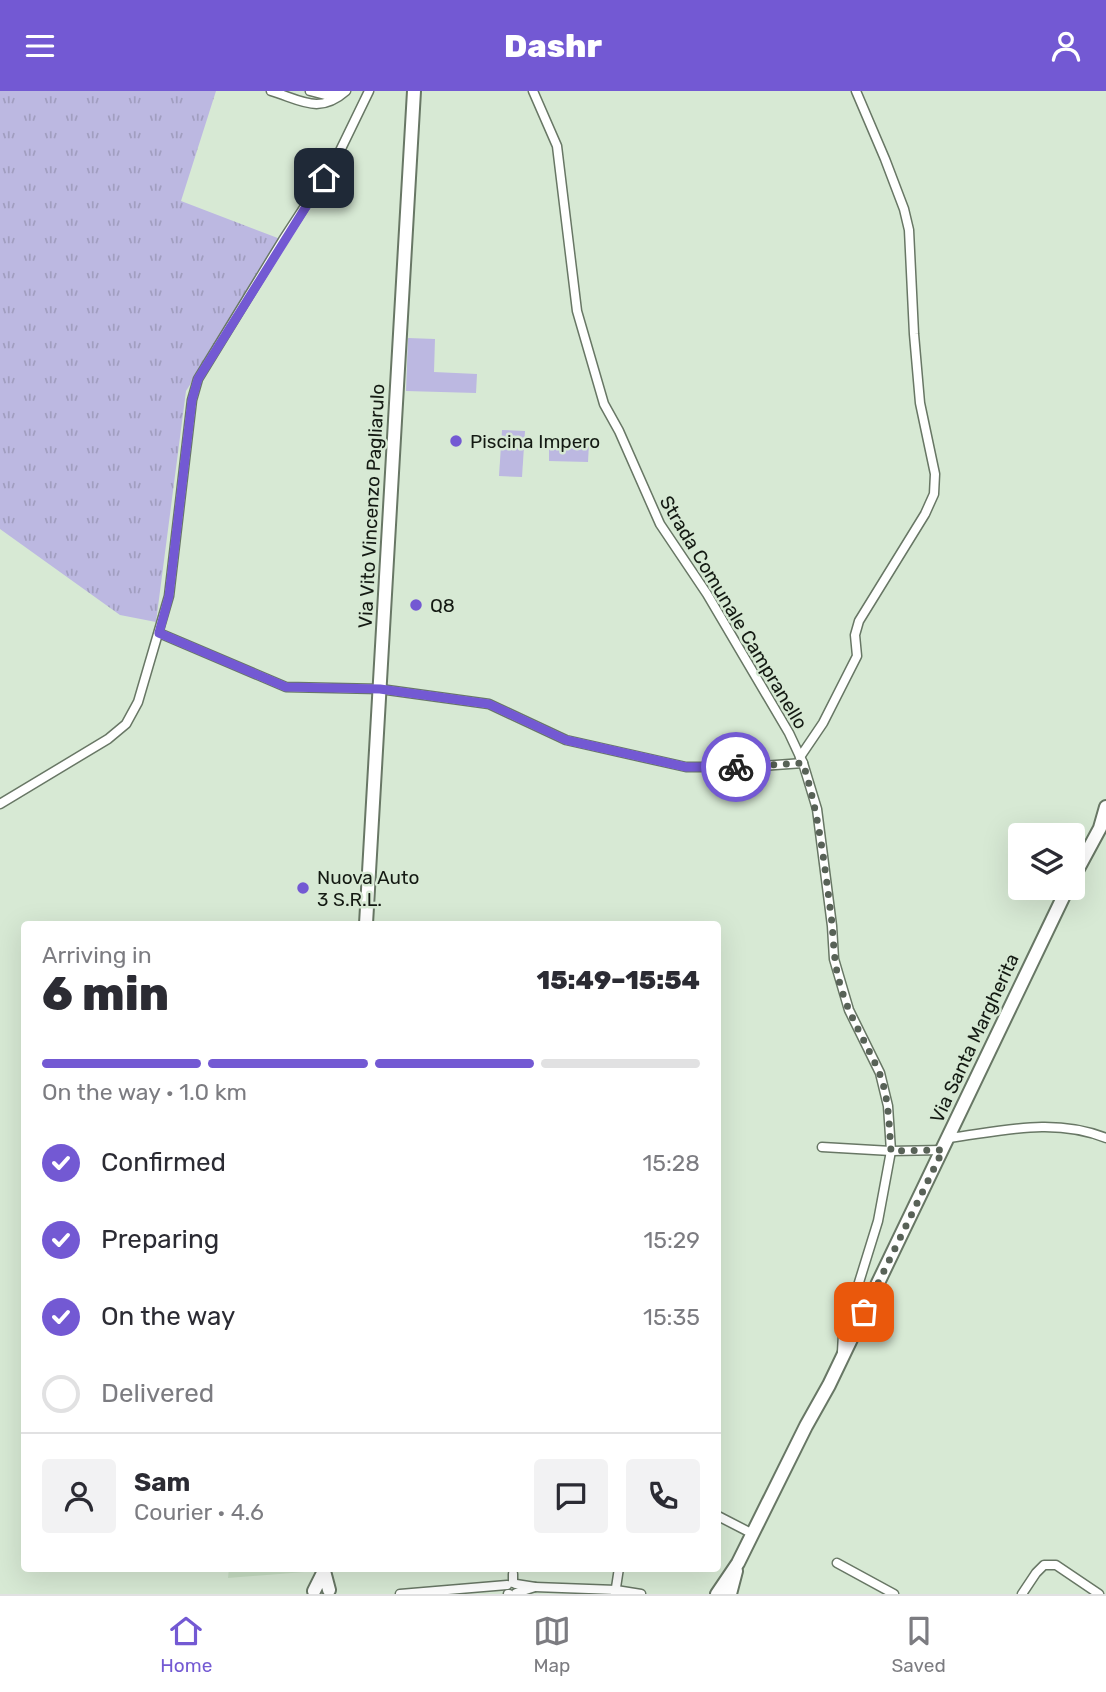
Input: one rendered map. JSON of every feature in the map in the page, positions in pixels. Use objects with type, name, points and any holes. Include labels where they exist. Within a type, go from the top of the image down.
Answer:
[{"type":"street","points":[[271,91],[316,105],[330,104],[345,92]]},
{"type":"street","points":[[310,91],[325,95],[345,92]]},
{"type":"street","points":[[0,804],[108,739],[125,724],[138,702],[169,596],[192,400],[198,379],[337,157],[369,91]]},
{"type":"street","name":"Via Vito Vincenzo Pagliarulo","points":[[366,921],[414,91]]},
{"type":"street","name":"Strada Comunale Campranello","points":[[533,91],[558,146],[577,311],[604,404],[619,431],[660,524],[707,594],[757,677],[802,760],[817,809],[839,983],[880,1073],[888,1106],[891,1151],[878,1221],[843,1334],[842,1358]]},
{"type":"street","points":[[159,633],[286,687],[380,689],[489,704],[566,740],[686,767],[749,767],[802,760],[857,656],[855,635],[859,621],[925,514],[934,494],[934,474],[920,403],[909,230],[885,159],[856,91]]},
{"type":"street","points":[[1085,856],[1100,828],[1106,807]]},
{"type":"street","name":"Via Santa Margherita","points":[[717,1594],[738,1563],[842,1358],[1061,900]]},
{"type":"street","points":[[949,1137],[1052,1125],[1074,1127],[1106,1137]]},
{"type":"street","points":[[821,1147],[891,1151],[943,1150]]},
{"type":"street","points":[[721,1518],[753,1534]]},
{"type":"street","name":"Via Santa Margherita","points":[[730,1594],[738,1563]]},
{"type":"street","points":[[837,1563],[894,1594]]},
{"type":"street","points":[[1022,1594],[1044,1566],[1056,1565],[1099,1594]]},
{"type":"street","points":[[313,1593],[323,1572]]},
{"type":"street","points":[[325,1572],[331,1592]]},
{"type":"street","points":[[616,1592],[619,1572]]},
{"type":"street","points":[[539,1587],[549,1594]]},
{"type":"street","points":[[400,1594],[539,1587],[641,1594]]},
{"type":"street","points":[[313,1593],[320,1588],[331,1592]]},
{"type":"shaded area","points":[[229,1572],[304,1572],[228,1578]]},
{"type":"green space","points":[[0,91],[216,91],[181,201],[283,240],[186,391],[156,622],[120,615],[0,529]]},
{"type":"green space","points":[[408,338],[435,339],[434,372],[477,374],[476,393],[406,391]]},
{"type":"green space","points":[[502,430],[525,431],[522,477],[499,476]]},
{"type":"green space","points":[[549,442],[589,443],[588,462],[549,461]]},
{"type":"way so far","points":[[736,767],[803,763],[817,809],[839,983],[880,1073],[888,1106],[891,1151],[943,1150],[864,1312]]},
{"type":"place","name":"Piscina Impero","points":[[456,441]]},
{"type":"place","name":"Q8","points":[[416,605]]},
{"type":"place","name":"Nuova Auto 3 S.R.L.","points":[[303,888]]},
{"type":"route","points":[[324,178],[198,379],[192,400],[169,596],[159,633],[286,687],[380,689],[489,704],[566,740],[686,767],[736,767]]}]
